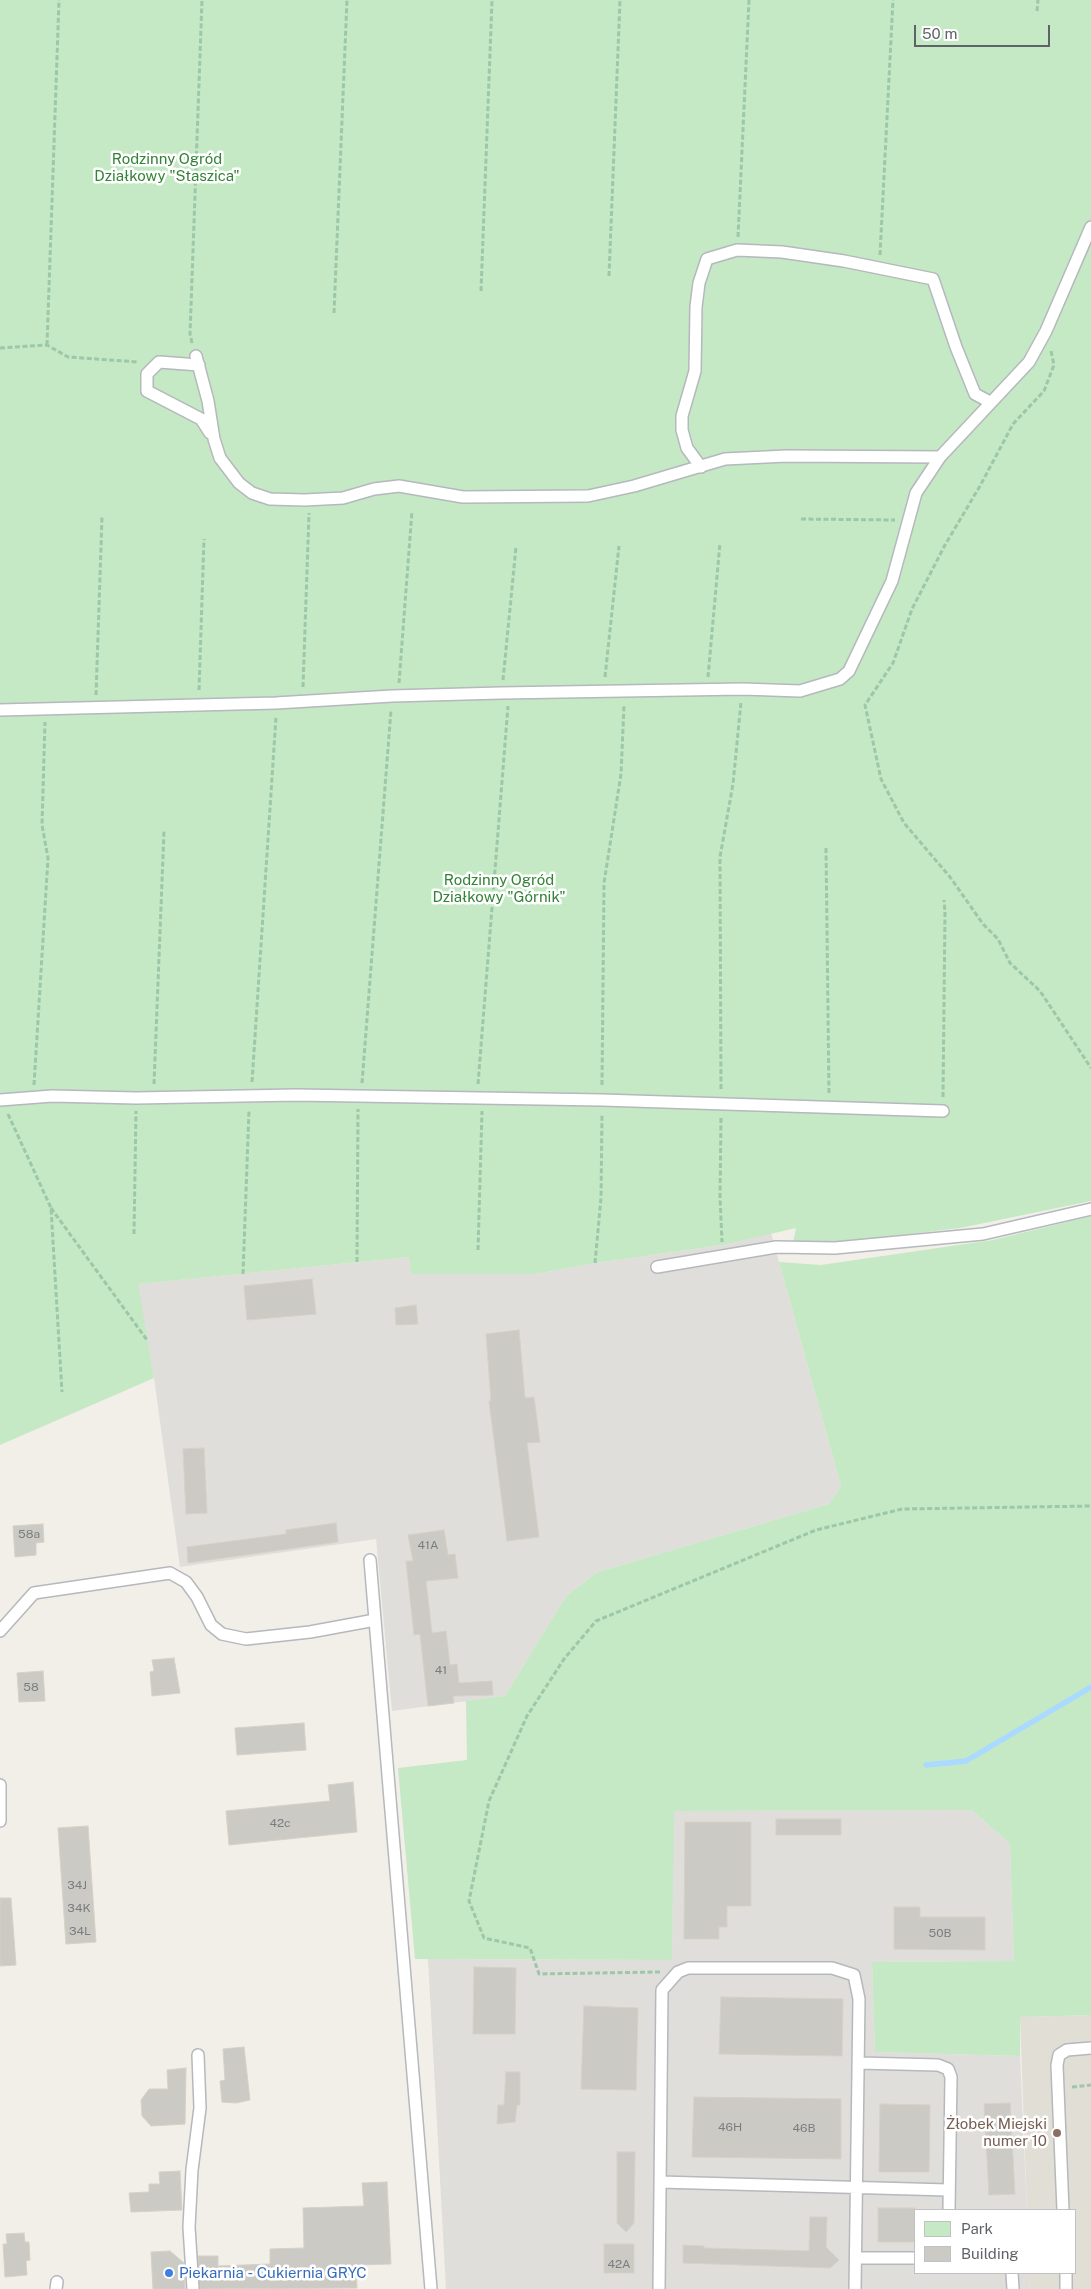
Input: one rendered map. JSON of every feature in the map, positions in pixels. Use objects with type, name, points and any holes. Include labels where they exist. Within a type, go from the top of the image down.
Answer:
[{"type":"lane","points":[[0,710],[276,704],[395,696],[505,693],[603,693],[743,689],[800,691],[840,679],[849,671],[892,581],[916,493],[940,457],[1028,362],[1046,331],[1091,227]]},
{"type":"lane","points":[[701,467],[687,448],[682,430],[682,416],[695,371],[696,307],[699,283],[707,259],[737,250],[782,252],[933,279],[956,348],[975,394],[990,402]]},
{"type":"lane","points":[[214,439],[201,418],[147,391],[147,374],[159,362],[197,360],[208,401],[214,439],[220,458],[239,483],[252,493],[270,499],[344,498],[374,489],[398,486],[463,497],[588,496],[634,486],[725,459],[786,456],[940,457]]},
{"type":"lane","points":[[2,1100],[34,1096],[136,1098],[360,1096],[602,1100],[942,1111]]},
{"type":"lane","points":[[657,1267],[776,1247],[835,1248],[983,1234],[1091,1209]]},
{"type":"lane","points":[[370,1560],[431,2289]]},
{"type":"lane","points":[[0,1631],[34,1593],[170,1573],[186,1582],[197,1597],[211,1625],[222,1634],[246,1640],[310,1632],[375,1620]]},
{"type":"lane","points":[[0,1785],[0,1821]]},
{"type":"lane","points":[[659,2289],[662,1990],[678,1972],[688,1968],[832,1968],[854,1975],[858,1998],[859,2063],[855,2289]]},
{"type":"lane","points":[[1063,2209],[1057,2065],[1059,2055],[1068,2050],[1091,2048]]},
{"type":"lane","points":[[193,2289],[189,2227],[192,2170],[200,2108],[198,2055]]},
{"type":"lane","points":[[859,2063],[938,2064],[948,2069],[951,2077],[949,2209]]},
{"type":"lane","points":[[660,2182],[834,2185],[856,2188],[948,2190]]},
{"type":"lane","points":[[856,2258],[914,2258]]},
{"type":"lane","points":[[1012,2274],[1013,2289]]},
{"type":"lane","points":[[1066,2274],[1066,2289]]},
{"type":"path","points":[[47,344],[59,0]]},
{"type":"path","points":[[197,360],[190,334],[202,0]]},
{"type":"path","points":[[334,313],[347,0]]},
{"type":"path","points":[[481,291],[492,0]]},
{"type":"path","points":[[609,276],[620,0]]},
{"type":"path","points":[[737,250],[749,0]]},
{"type":"path","points":[[878,268],[881,250],[893,0]]},
{"type":"path","points":[[1038,0],[1038,11]]},
{"type":"path","points":[[1046,331],[1054,365],[1044,391],[1013,424],[912,608],[893,663],[865,705],[880,779],[904,823],[950,877],[983,924],[998,939],[1010,963],[1040,991],[1091,1068]]},
{"type":"path","points":[[0,348],[47,344],[68,357],[159,362]]},
{"type":"path","points":[[356,1262],[360,1096],[412,511]]},
{"type":"path","points":[[303,702],[309,512]]},
{"type":"path","points":[[96,708],[102,517]]},
{"type":"path","points":[[800,519],[898,520]]},
{"type":"path","points":[[199,706],[204,539]]},
{"type":"path","points":[[707,690],[720,544]]},
{"type":"path","points":[[603,693],[619,546]]},
{"type":"path","points":[[478,1250],[479,1098],[516,547]]},
{"type":"path","points":[[722,1245],[720,1197],[720,856],[733,784],[743,689]]},
{"type":"path","points":[[596,1263],[601,1198],[604,883],[621,774],[624,692]]},
{"type":"path","points":[[243,1274],[250,1097],[276,704]]},
{"type":"path","points":[[34,1096],[48,858],[42,825],[45,709]]},
{"type":"path","points":[[154,1097],[164,830]]},
{"type":"path","points":[[826,848],[829,1107]]},
{"type":"path","points":[[942,1111],[944,900]]},
{"type":"path","points":[[134,1234],[136,1098]]},
{"type":"path","points":[[2,1100],[51,1208],[147,1340]]},
{"type":"path","points":[[51,1208],[62,1392]]},
{"type":"path","points":[[678,1972],[539,1974],[530,1948],[484,1938],[470,1901],[490,1801],[527,1716],[564,1658],[596,1621],[816,1530],[902,1509],[1091,1506]]},
{"type":"shaded area","points":[[771,1233],[841,1486],[829,1504],[598,1572],[566,1596],[505,1696],[392,1711],[376,1539],[180,1567],[154,1378],[137,1284],[409,1257],[411,1273],[535,1274],[596,1263],[722,1245]]},
{"type":"shaded area","points":[[972,1810],[1010,1844],[1014,1961],[872,1962],[875,2052],[1020,2056],[1027,2209],[914,2209],[914,2274],[1029,2274],[1030,2289],[446,2289],[428,1959],[672,1960],[673,1811]]},
{"type":"shaded area","name":"Żłobek Miejski numer 10","points":[[1091,2015],[1091,2289],[1030,2289],[1029,2274],[1076,2274],[1076,2209],[1027,2209],[1020,2017]]},
{"type":"green space","points":[[0,0],[1091,0],[1091,1201],[960,1228],[851,1241],[793,1243],[796,1228],[722,1245],[596,1263],[535,1274],[411,1274],[409,1257],[138,1284],[154,1378],[0,1445]]},
{"type":"green space","points":[[1091,1216],[1091,2015],[1020,2017],[1020,2056],[875,2052],[872,1962],[1014,1961],[1010,1844],[972,1810],[674,1811],[672,1960],[415,1959],[398,1768],[467,1760],[466,1701],[505,1696],[566,1596],[598,1572],[829,1504],[841,1486],[779,1262],[821,1265],[993,1240]]},
{"type":"building","points":[[312,1279],[316,1314],[247,1320],[244,1286]]},
{"type":"building","points":[[416,1305],[418,1324],[396,1325],[395,1308]]},
{"type":"building","points":[[519,1330],[525,1398],[534,1397],[540,1442],[527,1443],[539,1537],[507,1541],[489,1401],[491,1401],[486,1334]]},
{"type":"building","points":[[204,1448],[207,1513],[186,1514],[183,1449]]},
{"type":"building","points":[[336,1523],[338,1542],[188,1563],[187,1547],[286,1534],[286,1530]]},
{"type":"building","points":[[43,1524],[44,1542],[36,1543],[36,1555],[15,1557],[13,1526]]},
{"type":"building","points":[[444,1530],[448,1555],[455,1554],[458,1578],[426,1581],[432,1633],[446,1631],[450,1665],[457,1664],[459,1683],[492,1681],[493,1695],[453,1696],[454,1703],[428,1706],[420,1634],[414,1635],[406,1561],[413,1561],[408,1535]]},
{"type":"building","points":[[174,1658],[180,1693],[152,1696],[150,1672],[154,1671],[152,1660]]},
{"type":"building","points":[[43,1671],[45,1701],[19,1702],[17,1673]]},
{"type":"building","points":[[304,1723],[306,1750],[237,1755],[235,1728]]},
{"type":"building","points":[[353,1782],[357,1832],[229,1845],[226,1811],[330,1801],[328,1785]]},
{"type":"building","points":[[776,1819],[841,1819],[841,1835],[776,1835]]},
{"type":"building","points":[[685,1822],[751,1822],[751,1906],[727,1906],[727,1927],[719,1927],[719,1939],[684,1939]]},
{"type":"building","points":[[88,1826],[96,1942],[66,1944],[58,1828]]},
{"type":"building","points":[[0,1898],[11,1898],[16,1965],[0,1966]]},
{"type":"building","points":[[894,1907],[920,1907],[920,1917],[985,1917],[985,1950],[894,1949]]},
{"type":"building","points":[[474,1967],[516,1968],[515,2034],[473,2034]]},
{"type":"building","points":[[721,1997],[843,1999],[842,2056],[719,2054]]},
{"type":"building","points":[[584,2006],[638,2008],[636,2090],[581,2089]]},
{"type":"building","points":[[244,2047],[250,2100],[236,2103],[222,2102],[220,2081],[225,2080],[223,2049]]},
{"type":"building","points":[[186,2068],[185,2124],[151,2126],[142,2116],[141,2100],[149,2089],[168,2089],[167,2070]]},
{"type":"building","points":[[506,2072],[520,2072],[520,2105],[517,2105],[515,2122],[497,2124],[498,2105],[504,2105]]},
{"type":"building","points":[[694,2097],[841,2099],[841,2159],[692,2157]]},
{"type":"building","points":[[1010,2103],[1015,2194],[989,2195],[984,2104]]},
{"type":"building","points":[[880,2104],[930,2105],[929,2172],[879,2172]]},
{"type":"building","points":[[617,2152],[635,2152],[634,2223],[626,2232],[617,2223]]},
{"type":"building","points":[[180,2171],[182,2210],[131,2212],[129,2193],[149,2192],[149,2184],[160,2184],[159,2172]]},
{"type":"building","points":[[387,2182],[391,2264],[356,2265],[357,2288],[200,2289],[198,2256],[218,2256],[218,2266],[270,2264],[270,2249],[304,2248],[303,2208],[364,2206],[362,2183]]},
{"type":"building","points":[[878,2208],[915,2208],[914,2242],[878,2242]]},
{"type":"building","points":[[810,2217],[827,2217],[826,2247],[839,2260],[830,2268],[683,2263],[683,2245],[704,2246],[704,2248],[809,2251]]},
{"type":"building","points":[[24,2233],[25,2242],[29,2242],[30,2260],[26,2261],[27,2275],[5,2277],[3,2244],[7,2244],[6,2234]]},
{"type":"building","points":[[604,2244],[634,2244],[634,2273],[604,2273]]},
{"type":"building","name":"Piekarnia - Cukiernia GRYC","points":[[170,2251],[184,2263],[185,2289],[153,2289],[151,2252]]},
{"type":"waterway","points":[[926,1765],[966,1761],[1091,1687]]},
{"type":"place","name":"Żłobek Miejski numer 10","points":[[1057,2133]]},
{"type":"place","name":"Piekarnia - Cukiernia GRYC","points":[[169,2273]]},
{"type":"park label","name":"Rodzinny Ogród Działkowy \"Staszica\"","points":[[167,168]]},
{"type":"park label","name":"Rodzinny Ogród Działkowy \"Górnik\"","points":[[499,888]]}]
